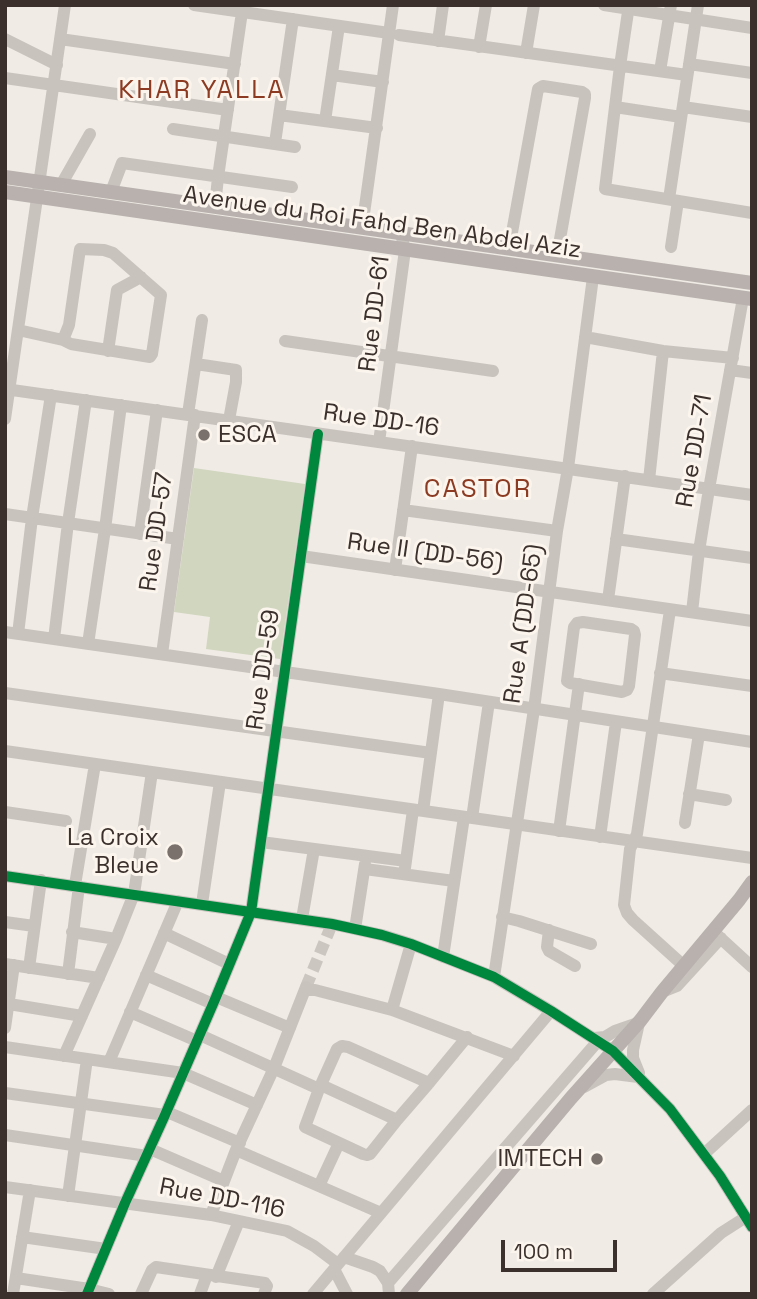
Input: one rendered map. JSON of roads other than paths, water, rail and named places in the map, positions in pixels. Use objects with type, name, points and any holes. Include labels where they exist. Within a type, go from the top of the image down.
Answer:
[{"type":"main road","name":"Avenue du Roi Fahd Ben Abdel Aziz","points":[[5,177],[38,189],[405,250],[747,298]]},
{"type":"main road","name":"Avenue du Roi Fahd Ben Abdel Aziz","points":[[5,191],[61,185],[752,284]]},
{"type":"main road","points":[[407,1294],[684,966],[717,935],[752,882]]},
{"type":"street","points":[[5,419],[7,389],[65,5]]},
{"type":"street","points":[[194,5],[243,9],[438,41],[660,71],[752,73]]},
{"type":"street","points":[[362,228],[383,82],[394,34],[393,5]]},
{"type":"street","points":[[438,41],[443,5]]},
{"type":"street","points":[[479,47],[486,5]]},
{"type":"street","points":[[526,53],[534,5]]},
{"type":"street","points":[[604,5],[670,10],[696,19],[752,28]]},
{"type":"street","points":[[671,247],[682,112],[698,5]]},
{"type":"street","points":[[629,7],[605,189],[752,213]]},
{"type":"street","points":[[215,206],[243,9]]},
{"type":"street","points":[[660,71],[670,10]]},
{"type":"street","points":[[275,143],[293,19]]},
{"type":"street","points":[[325,121],[338,26]]},
{"type":"street","points":[[5,39],[57,65]]},
{"type":"street","points":[[60,39],[235,64]]},
{"type":"street","points":[[331,75],[383,82]]},
{"type":"street","points":[[5,78],[228,110]]},
{"type":"street","points":[[509,249],[538,89],[543,86],[585,94],[558,256]]},
{"type":"street","points":[[615,107],[752,117]]},
{"type":"street","points":[[279,115],[377,128]]},
{"type":"street","points":[[173,129],[295,147]]},
{"type":"street","points":[[61,185],[90,134]]},
{"type":"street","points":[[111,192],[122,163],[292,187]]},
{"type":"street","name":"Rue DD-61","points":[[379,442],[405,250],[401,234]]},
{"type":"street","points":[[18,330],[71,344],[150,358],[161,295],[108,251],[80,249],[69,326],[63,340]]},
{"type":"street","points":[[108,351],[117,290],[141,277]]},
{"type":"street","name":"Rue A (DD-65)","points":[[494,977],[593,277]]},
{"type":"street","name":"Rue DD-71","points":[[692,612],[709,489],[747,298]]},
{"type":"street","name":"Rue DD-57","points":[[162,654],[178,539],[202,320]]},
{"type":"street","points":[[585,338],[732,364],[752,373]]},
{"type":"street","points":[[285,341],[493,372]]},
{"type":"street","points":[[649,480],[663,351]]},
{"type":"street","points":[[196,364],[236,370],[229,420]]},
{"type":"street","name":"Rue DD-16","points":[[7,389],[752,495]]},
{"type":"street","points":[[51,395],[33,518],[12,633],[752,742]]},
{"type":"street","points":[[54,639],[86,400]]},
{"type":"street","points":[[88,644],[121,405]]},
{"type":"street","points":[[140,534],[157,410]]},
{"type":"street","name":"Rue DD-59","points":[[88,1291],[251,912],[318,434]]},
{"type":"street","points":[[395,570],[412,446]]},
{"type":"street","points":[[608,600],[625,476]]},
{"type":"street","points":[[404,510],[557,531]]},
{"type":"street","points":[[5,514],[178,539]]},
{"type":"street","points":[[616,539],[752,558]]},
{"type":"street","name":"Rue II (DD-56)","points":[[301,556],[752,621]]},
{"type":"street","points":[[670,610],[637,834],[630,849],[624,905],[633,920],[684,966]]},
{"type":"street","points":[[578,623],[634,631],[627,690],[622,692],[579,684],[567,681],[574,627],[578,623]]},
{"type":"street","points":[[660,673],[752,686]]},
{"type":"street","points":[[559,831],[579,684]]},
{"type":"street","points":[[5,693],[431,753]]},
{"type":"street","points":[[405,867],[431,753],[439,694]]},
{"type":"street","points":[[443,957],[454,881],[489,702]]},
{"type":"street","points":[[600,837],[616,722]]},
{"type":"street","points":[[685,824],[699,734]]},
{"type":"street","points":[[5,751],[752,858]]},
{"type":"street","points":[[68,974],[77,886],[95,764]]},
{"type":"street","points":[[64,1056],[134,894],[152,772]]},
{"type":"street","points":[[202,904],[220,782]]},
{"type":"street","points":[[689,794],[726,800]]},
{"type":"street","points":[[5,812],[66,821]]},
{"type":"street","points":[[261,842],[314,849],[366,863],[405,867],[454,881]]},
{"type":"street","points":[[302,919],[314,849]]},
{"type":"street","points":[[355,929],[366,863]]},
{"type":"street","points":[[5,876],[302,919],[355,929],[411,944],[494,977],[596,1040],[613,1051],[670,1110],[720,1176],[749,1222],[721,1233],[653,1294]]},
{"type":"street","points":[[29,968],[41,880]]},
{"type":"street","points":[[109,1062],[178,901]]},
{"type":"street","points":[[502,917],[591,944]]},
{"type":"street","points":[[5,922],[34,926]]},
{"type":"street","points":[[549,930],[549,951],[575,966]]},
{"type":"street","points":[[72,932],[116,939]]},
{"type":"street","points":[[164,933],[229,964]]},
{"type":"street","points":[[662,992],[677,986],[717,935],[752,967]]},
{"type":"street","points":[[392,1010],[411,944]]},
{"type":"street","points":[[5,1028],[10,965],[99,978]]},
{"type":"street","points":[[146,975],[290,1028]]},
{"type":"street","points":[[211,1215],[306,988],[392,1010],[514,1056]]},
{"type":"street","points":[[9,1004],[82,1016]]},
{"type":"street","points":[[313,1294],[551,1011]]},
{"type":"street","points":[[130,1012],[397,1120]]},
{"type":"street","points":[[388,1289],[596,1040],[639,1022]]},
{"type":"street","points":[[639,1022],[633,1058],[641,1079]]},
{"type":"street","points":[[429,1083],[342,1046],[337,1049],[305,1127],[370,1154],[397,1120],[429,1083],[467,1037]]},
{"type":"street","points":[[5,1047],[183,1073],[257,1105]]},
{"type":"street","points":[[68,1196],[87,1059]]},
{"type":"street","points":[[578,1091],[607,1075],[641,1079]]},
{"type":"street","points":[[5,1093],[166,1114],[381,1213]]},
{"type":"street","points":[[704,1154],[752,1110]]},
{"type":"street","points":[[5,1135],[75,1146],[148,1152],[223,1181]]},
{"type":"street","points":[[318,1186],[339,1143]]},
{"type":"street","name":"Rue DD-116","points":[[5,1187],[211,1215],[287,1231],[339,1263]]},
{"type":"street","points":[[13,1294],[16,1279],[12,1256],[22,1237],[30,1190]]},
{"type":"street","points":[[200,1294],[212,1276],[239,1221]]},
{"type":"street","points":[[22,1237],[106,1249]]},
{"type":"street","points":[[339,1263],[373,1267],[385,1276],[388,1289]]},
{"type":"street","points":[[339,1263],[347,1294]]},
{"type":"street","points":[[141,1294],[156,1267],[265,1283],[267,1286],[264,1294]]},
{"type":"street","points":[[16,1279],[109,1294]]},
{"type":"tunnel","points":[[306,987],[332,924]]},
{"type":"place","name":"ESCA","points":[[204,435]]},
{"type":"place","name":"La Croix Bleue","points":[[175,852]]},
{"type":"place","name":"IMTECH","points":[[597,1159]]},
{"type":"district","name":"KHAR YALLA","points":[[202,91]]},
{"type":"district","name":"CASTOR","points":[[478,490]]}]
